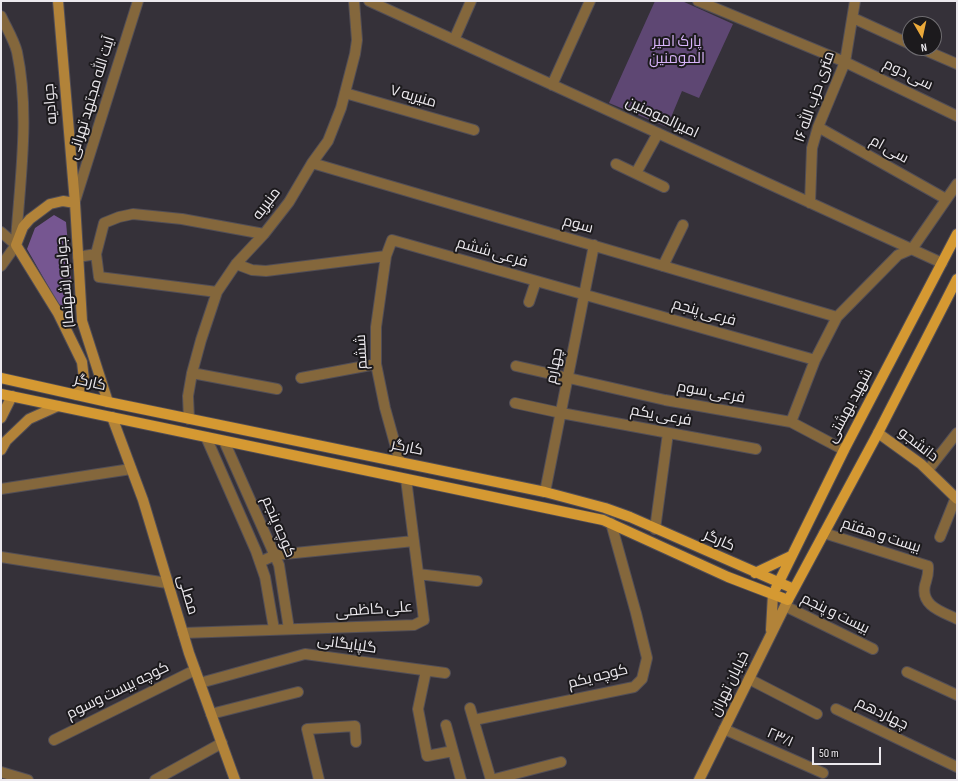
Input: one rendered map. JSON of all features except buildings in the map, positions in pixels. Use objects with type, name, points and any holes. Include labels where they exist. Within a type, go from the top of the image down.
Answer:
[{"type":"main road","name":"شهید بهشتی","points":[[773,594],[844,450],[957,234]]},
{"type":"main road","points":[[786,603],[878,433],[957,279]]},
{"type":"main road","name":"کارگر","points":[[1,378],[108,402],[545,492],[605,508],[630,517],[654,529],[794,589]]},
{"type":"main road","points":[[12,396],[20,382]]},
{"type":"main road","name":"کارگر","points":[[1,394],[603,520],[728,577],[773,594],[786,603]]},
{"type":"main road","points":[[108,402],[112,417]]},
{"type":"main road","points":[[755,573],[791,556]]},
{"type":"street","name":"جوادیه","points":[[58,1],[74,203]]},
{"type":"street","name":"آیت الله مجتهد تهرانی","points":[[74,203],[138,1]]},
{"type":"street","name":"منیریه","points":[[190,419],[188,396],[192,373],[217,292],[236,264],[264,234],[289,202],[312,163],[328,141],[341,108],[355,54],[357,40],[354,1]]},
{"type":"street","name":"امیرالمومنین","points":[[369,1],[942,263]]},
{"type":"street","points":[[454,40],[471,1]]},
{"type":"street","points":[[552,85],[590,1]]},
{"type":"street","name":"سی دوم","points":[[698,1],[845,62],[957,116]]},
{"type":"street","name":"۱۶ متری حزب الله","points":[[810,203],[812,148],[818,127],[845,62],[855,1]]},
{"type":"street","points":[[1,16],[17,51],[23,93],[24,118],[16,246]]},
{"type":"street","points":[[853,18],[902,40]]},
{"type":"street","points":[[938,56],[957,64]]},
{"type":"street","name":"منیریه ۷","points":[[345,93],[474,130]]},
{"type":"street","name":"سی ام","points":[[818,127],[946,199]]},
{"type":"street","points":[[636,173],[658,133]]},
{"type":"street","name":"سوم","points":[[312,163],[837,317]]},
{"type":"street","points":[[616,164],[664,187]]},
{"type":"street","points":[[791,422],[815,360],[837,317],[898,255],[912,249],[957,184]]},
{"type":"street","points":[[1,266],[16,246],[23,227],[30,219],[50,204],[64,201],[74,203]]},
{"type":"street","name":"جوادیه (شهنما)","points":[[74,203],[82,321],[108,402]]},
{"type":"street","points":[[217,292],[99,277],[96,254],[104,223],[119,217],[133,214],[182,219],[264,234]]},
{"type":"street","points":[[663,266],[683,225]]},
{"type":"street","points":[[1,232],[16,246],[58,313],[82,362],[84,379],[77,395]]},
{"type":"street","name":"ششم","points":[[392,240],[386,256],[376,327],[376,364],[385,408],[400,462]]},
{"type":"street","name":"فرعی ششم","points":[[392,240],[584,295]]},
{"type":"street","name":"چهارم","points":[[545,492],[594,245]]},
{"type":"street","points":[[78,257],[96,254]]},
{"type":"street","points":[[236,264],[252,270],[266,270],[386,256]]},
{"type":"street","points":[[529,302],[536,281]]},
{"type":"street","name":"فرعی پنجم","points":[[584,295],[815,360]]},
{"type":"street","points":[[301,378],[376,364]]},
{"type":"street","name":"فرعی سوم","points":[[516,366],[665,400],[791,422],[844,450]]},
{"type":"street","points":[[192,373],[277,390]]},
{"type":"street","points":[[1,418],[12,396]]},
{"type":"street","name":"فرعی یکم","points":[[515,403],[756,449]]},
{"type":"street","points":[[1,450],[6,440],[29,419],[58,406]]},
{"type":"street","name":"مصلی","points":[[112,417],[143,500],[167,583],[195,670],[235,780]]},
{"type":"street","points":[[654,529],[668,433]]},
{"type":"street","name":"دانشجو","points":[[878,433],[921,464],[956,498]]},
{"type":"street","points":[[928,470],[957,433]]},
{"type":"street","points":[[206,437],[260,562],[265,577],[274,629]]},
{"type":"street","name":"کوچه پنجم","points":[[224,441],[279,565],[289,628]]},
{"type":"street","points":[[1,489],[131,469]]},
{"type":"street","name":"علی کاظمی","points":[[183,633],[289,628],[414,625],[424,620],[406,479]]},
{"type":"street","points":[[940,537],[956,498]]},
{"type":"street","name":"کوچه یکم","points":[[474,720],[634,687],[642,679],[647,658],[636,613],[610,523]]},
{"type":"street","name":"بیست و هفتم","points":[[824,533],[928,566],[929,573],[924,587],[925,598],[930,606],[957,619]]},
{"type":"street","points":[[260,562],[274,555],[414,541]]},
{"type":"street","points":[[1,557],[167,583]]},
{"type":"street","points":[[418,574],[477,581]]},
{"type":"street","points":[[771,635],[773,594]]},
{"type":"street","name":"خیابان تهران","points":[[699,780],[786,603]]},
{"type":"street","name":"بیست و پنجم","points":[[786,603],[873,649]]},
{"type":"street","name":"گلپایگانی","points":[[200,683],[305,654],[445,673]]},
{"type":"street","name":"کوچه بیست وسوم","points":[[54,740],[195,670]]},
{"type":"street","points":[[426,671],[418,709],[427,756],[453,751]]},
{"type":"street","points":[[907,672],[957,695]]},
{"type":"street","points":[[749,679],[817,714]]},
{"type":"street","points":[[211,714],[298,692]]},
{"type":"street","points":[[470,708],[491,780],[562,762]]},
{"type":"street","name":"چهاردهم","points":[[836,709],[957,767]]},
{"type":"street","points":[[446,725],[460,780]]},
{"type":"street","points":[[319,780],[307,728],[355,726],[356,742]]},
{"type":"street","name":"۲۳/۱","points":[[724,729],[823,774]]},
{"type":"street","points":[[155,780],[222,743]]},
{"type":"street","points":[[1,772],[28,780]]},
{"type":"green space","name":"پارک امیر المومنین","points":[[655,1],[682,1],[733,24],[699,98],[682,91],[667,127],[609,103]]},
{"type":"shaded area","points":[[54,215],[66,222],[72,289],[67,308],[57,303],[27,249],[35,228]]}]
